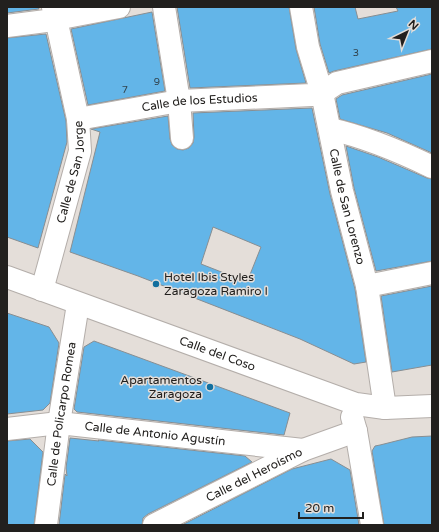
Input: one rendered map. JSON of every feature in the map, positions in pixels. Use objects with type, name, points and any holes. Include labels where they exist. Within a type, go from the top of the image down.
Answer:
[{"type":"street","points":[[7,26],[52,16],[118,7]]},
{"type":"street","points":[[164,7],[179,101],[182,138]]},
{"type":"street","name":"Calle de San Lorenzo","points":[[301,7],[308,48],[322,93],[342,191],[366,286],[385,408]]},
{"type":"street","name":"Calle de San Jorge","points":[[42,290],[80,152],[78,119],[52,16]]},
{"type":"street","points":[[322,93],[337,83],[432,61]]},
{"type":"street","name":"Calle de los Estudios","points":[[78,119],[179,101],[312,96],[322,93]]},
{"type":"street","points":[[330,129],[360,137],[403,153],[432,167]]},
{"type":"street","points":[[366,286],[432,273]]},
{"type":"street","name":"Calle del Coso","points":[[7,278],[343,400],[365,406],[385,408],[432,406]]},
{"type":"street","name":"Calle de Policarpo Romea","points":[[46,525],[59,423],[78,304]]},
{"type":"street","points":[[343,400],[351,414],[356,431],[372,525]]},
{"type":"street","name":"Calle de Antonio Agustín","points":[[7,429],[59,423],[303,450]]},
{"type":"street","name":"Calle del Heroísmo","points":[[154,525],[303,450],[356,431]]},
{"type":"building","points":[[7,7],[38,7],[39,9],[7,13]]},
{"type":"building","points":[[177,7],[289,7],[296,49],[306,83],[190,88]]},
{"type":"building","points":[[314,7],[355,7],[358,19],[398,11],[396,7],[432,7],[432,49],[329,73],[320,44]]},
{"type":"building","points":[[152,12],[165,91],[88,105],[71,29]]},
{"type":"building","points":[[46,34],[66,121],[67,142],[38,248],[7,237],[7,38]]},
{"type":"building","points":[[432,74],[432,153],[387,133],[340,119],[336,99],[342,95]]},
{"type":"building","points":[[312,108],[330,194],[355,289],[366,362],[354,364],[300,339],[138,276],[70,252],[100,132],[91,129],[168,116],[172,145],[177,149],[183,150],[189,148],[193,143],[193,113]],"holes":[[[213,227],[261,247],[247,282],[201,264]]]},
{"type":"building","points":[[346,146],[432,179],[432,261],[376,271],[354,188]]},
{"type":"building","points":[[432,286],[432,365],[392,372],[381,296]]},
{"type":"building","points":[[7,313],[49,327],[59,343],[50,403],[43,410],[7,414]]},
{"type":"building","points":[[94,341],[290,413],[284,435],[77,412],[74,409],[84,347]]},
{"type":"building","points":[[432,436],[432,525],[384,525],[372,451],[375,446],[412,437]]},
{"type":"building","points":[[70,438],[245,456],[252,462],[148,514],[143,518],[142,525],[59,525],[65,474],[67,476],[66,468]]},
{"type":"building","points":[[30,439],[43,452],[34,525],[7,525],[7,441]]},
{"type":"building","points":[[331,459],[350,470],[359,525],[182,525],[292,469]]},
{"type":"place","name":"Hotel Ibis Styles Zaragoza Ramiro I","points":[[156,284]]},
{"type":"place","name":"Apartamentos Zaragoza","points":[[210,387]]}]
